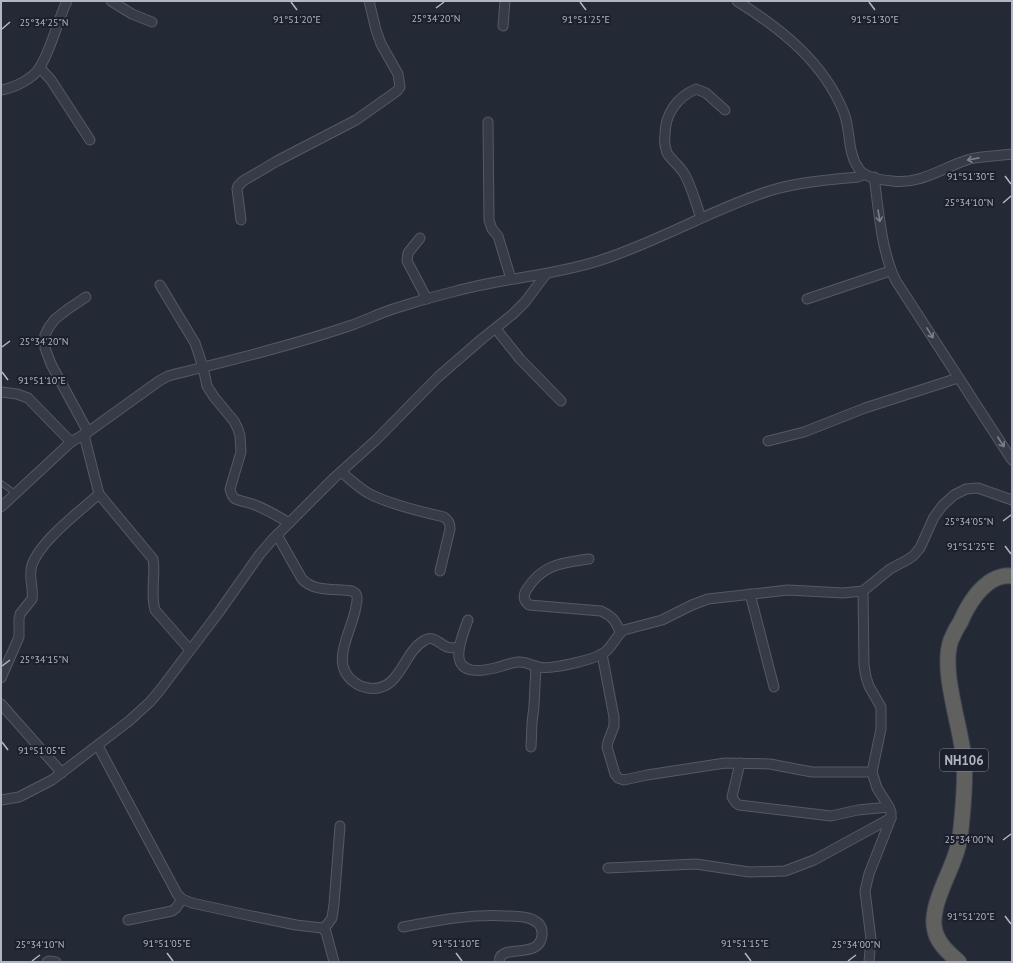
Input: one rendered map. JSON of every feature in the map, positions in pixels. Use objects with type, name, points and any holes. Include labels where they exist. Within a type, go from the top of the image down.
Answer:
[{"type":"highway","name":"NH106","points":[[959,962],[950,955],[941,943],[935,931],[934,917],[939,898],[955,858],[960,840],[964,788],[964,760],[961,735],[949,682],[948,662],[951,641],[970,603],[979,591],[989,582],[998,577],[1007,575],[1012,576]]},
{"type":"street","points":[[1,90],[19,84],[40,68],[67,1]]},
{"type":"street","points":[[111,1],[132,14],[152,22]]},
{"type":"street","points":[[241,220],[237,190],[238,186],[243,181],[277,161],[356,120],[400,87],[398,74],[381,44],[369,1]]},
{"type":"street","points":[[503,26],[506,4],[505,1]]},
{"type":"street","points":[[737,1],[764,18],[805,52],[830,84],[844,114],[853,156],[864,175]]},
{"type":"street","points":[[40,68],[51,80],[90,140]]},
{"type":"street","points":[[701,218],[684,174],[666,151],[664,139],[665,124],[669,112],[677,101],[687,93],[696,89],[706,94],[725,110]]},
{"type":"street","points":[[488,122],[489,220],[492,230],[498,236],[511,279]]},
{"type":"street","points":[[1,507],[71,442],[86,434],[168,376],[315,336],[427,299],[485,283],[546,274],[600,261],[643,244],[735,203],[769,191],[792,185],[864,175],[892,182],[913,181],[928,177],[951,166],[971,159],[1012,154]]},
{"type":"street","points":[[874,177],[879,215],[890,271],[1012,460]]},
{"type":"street","points":[[420,238],[408,253],[407,261],[427,299]]},
{"type":"street","points":[[807,299],[890,271]]},
{"type":"street","points":[[1,800],[19,798],[42,787],[98,746],[150,702],[260,554],[277,535],[376,440],[438,377],[513,314],[525,302],[546,274]]},
{"type":"street","points":[[160,286],[195,343],[203,367],[207,386],[234,421],[238,429],[241,452],[230,489],[231,493],[238,500],[265,509],[289,523]]},
{"type":"street","points":[[86,297],[68,308],[55,319],[45,335],[46,348],[51,364],[86,434],[99,494],[153,559],[152,602],[155,610],[190,650]]},
{"type":"street","points":[[496,329],[520,359],[561,401]]},
{"type":"street","points":[[768,441],[804,432],[865,408],[958,378]]},
{"type":"street","points":[[1,392],[17,394],[28,398],[71,442]]},
{"type":"street","points":[[341,472],[355,485],[369,494],[396,504],[444,517],[448,520],[450,523],[450,529],[440,571]]},
{"type":"street","points":[[468,620],[458,655],[461,665],[466,670],[472,672],[493,669],[520,662],[545,668],[559,666],[602,654],[613,643],[620,632],[662,620],[708,599],[788,590],[843,593],[863,591],[890,569],[913,556],[920,548],[934,517],[954,495],[966,489],[978,488],[1012,500]]},
{"type":"street","points":[[1,678],[19,637],[20,614],[32,599],[30,576],[36,556],[58,531],[99,494]]},
{"type":"street","points":[[277,535],[302,579],[307,585],[320,589],[351,591],[356,595],[356,608],[342,658],[345,671],[351,680],[359,686],[373,688],[384,686],[399,672],[412,651],[426,639],[431,638],[438,640],[448,647],[459,648]]},
{"type":"street","points":[[589,559],[558,564],[548,568],[532,582],[523,596],[524,601],[529,605],[601,611],[612,616],[618,624],[620,632]]},
{"type":"street","points":[[863,591],[864,665],[869,686],[881,707],[882,719],[872,772],[877,788],[891,812],[891,818],[869,874],[865,891],[871,934],[869,962]]},
{"type":"street","points":[[750,594],[774,687]]},
{"type":"street","points":[[602,654],[614,717],[614,726],[608,742],[608,747],[615,774],[618,778],[624,780],[725,763],[770,764],[812,772],[872,772]]},
{"type":"street","points":[[531,747],[536,666]]},
{"type":"street","points":[[1,704],[62,773]]},
{"type":"street","points":[[98,746],[177,894],[182,899],[192,903],[248,915],[322,928],[326,932],[334,962]]},
{"type":"street","points":[[740,764],[732,797],[739,805],[831,816],[858,810],[889,807]]},
{"type":"street","points":[[608,868],[696,864],[749,872],[785,871],[814,860],[891,818]]},
{"type":"street","points":[[322,928],[327,925],[332,918],[340,826]]},
{"type":"street","points":[[128,920],[172,911],[182,899]]},
{"type":"street","points":[[403,928],[438,920],[485,915],[526,917],[536,922],[542,931],[542,936],[539,942],[528,950],[505,952],[501,955],[499,962]]},
{"type":"street","points":[[47,962],[56,962]]},
{"type":"lane","points":[[1,483],[15,493]]}]
